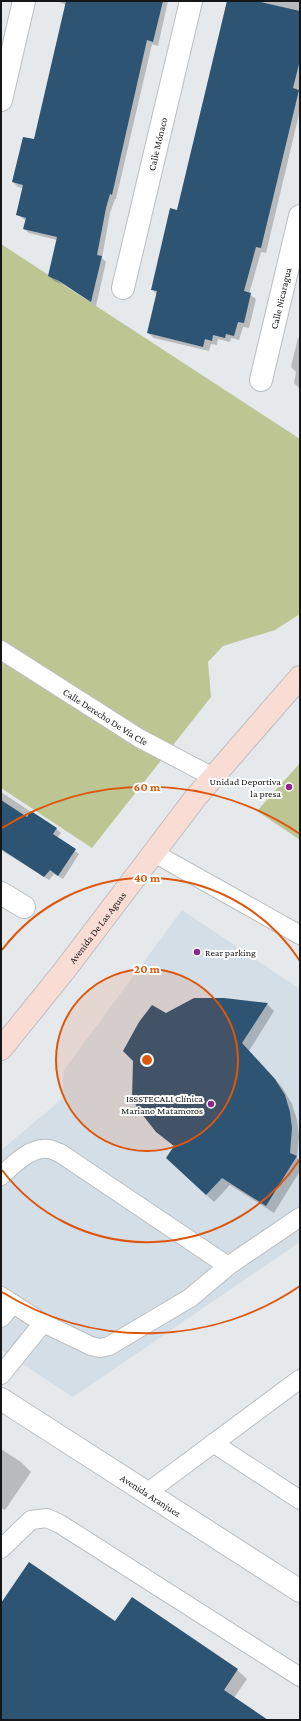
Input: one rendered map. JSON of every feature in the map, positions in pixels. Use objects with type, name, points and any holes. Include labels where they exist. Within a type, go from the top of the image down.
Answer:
[{"type":"main road","name":"Avenida De Las Aguas","points":[[1,1049],[64,972],[196,797],[300,678]]},
{"type":"street","points":[[1,100],[24,1]]},
{"type":"street","name":"Calle Mónaco","points":[[123,288],[191,1]]},
{"type":"street","name":"Calle Nicaragua","points":[[261,380],[300,216]]},
{"type":"street","points":[[1,892],[24,907]]},
{"type":"street","name":"Avenida Aranjuez","points":[[1,1398],[300,1591]]},
{"type":"lane","name":"Calle Derecho De Vía Cfe","points":[[1,650],[139,738],[213,777]]},
{"type":"lane","points":[[154,853],[300,935]]},
{"type":"lane","points":[[274,921],[300,924]]},
{"type":"lane","points":[[1,1176],[32,1152],[47,1149],[60,1153],[228,1266]]},
{"type":"lane","points":[[1,1318],[7,1300],[43,1323],[91,1346],[100,1348],[109,1346],[190,1298],[228,1266],[300,1217]]},
{"type":"lane","points":[[1,1375],[43,1323]]},
{"type":"lane","points":[[148,1492],[300,1379]]},
{"type":"lane","points":[[213,1443],[300,1500]]},
{"type":"lane","points":[[1,1549],[31,1520],[47,1518],[60,1524],[300,1677]]},
{"type":"shaded area","points":[[182,910],[300,989],[300,1242],[73,1397],[1,1350],[1,1150],[62,1099],[64,1070]]},
{"type":"green space","points":[[1,244],[300,439],[300,614],[275,630],[223,646],[208,662],[211,697],[92,848],[1,788]]},
{"type":"green space","name":"Unidad Deportiva la presa","points":[[300,763],[300,840],[257,811]]},
{"type":"building","points":[[66,1],[163,1],[153,42],[147,40],[112,195],[110,194],[106,208],[97,255],[102,256],[91,302],[59,281],[48,276],[57,237],[23,229],[26,218],[16,215],[23,185],[12,182],[23,137],[34,139]]},
{"type":"building","points":[[227,1],[256,1],[300,11],[300,60],[293,88],[299,90],[261,248],[256,247],[244,291],[251,293],[244,323],[238,322],[234,336],[226,334],[225,338],[213,335],[212,341],[205,339],[203,347],[147,333],[157,291],[151,290],[170,208],[177,210]]},
{"type":"building","points":[[1,800],[27,817],[31,811],[57,828],[53,834],[76,849],[58,876],[50,870],[44,877],[1,849]]},
{"type":"building","name":"ISSSTECALI Clínica Mariano Matamoros","points":[[194,998],[224,998],[268,1003],[242,1043],[275,1079],[285,1095],[290,1112],[292,1128],[290,1153],[297,1156],[266,1206],[222,1178],[206,1195],[166,1158],[174,1146],[156,1132],[138,1109],[132,1098],[133,1061],[123,1051],[139,1022],[152,1005],[166,1013]]},
{"type":"building","points":[[29,1562],[115,1621],[132,1597],[238,1669],[224,1690],[268,1720],[1,1720],[1,1603]]},
{"type":"place","name":"Unidad Deportiva la presa","points":[[289,787]]},
{"type":"place","name":"Rear parking","points":[[197,952]]},
{"type":"place","name":"ISSSTECALI Clínica Mariano Matamoros","points":[[211,1104]]}]
